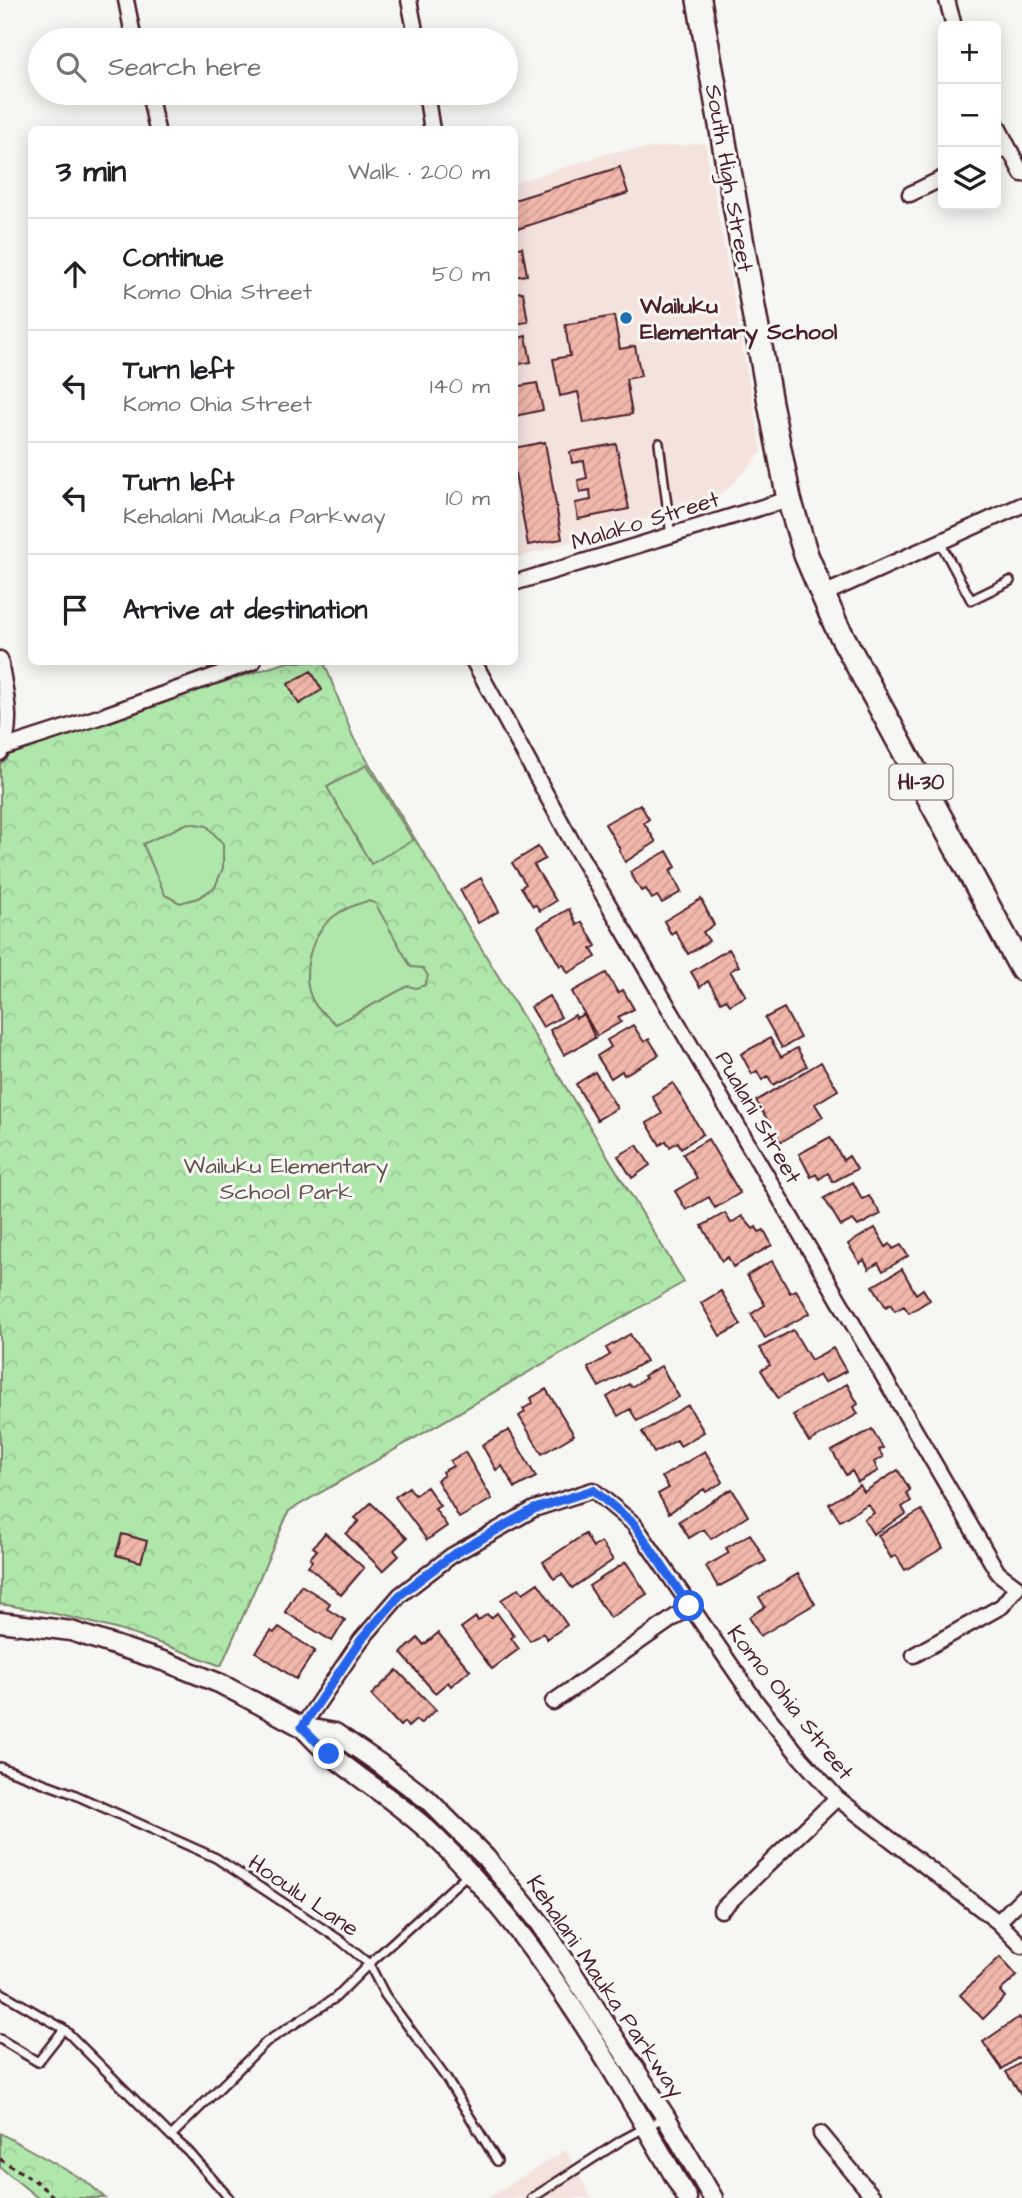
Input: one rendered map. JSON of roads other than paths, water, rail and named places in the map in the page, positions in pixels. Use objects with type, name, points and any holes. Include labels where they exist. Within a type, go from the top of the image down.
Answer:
[{"type":"main road","name":"South High Street","points":[[699,0],[789,499],[806,555],[836,625],[1022,969]]},
{"type":"street","points":[[126,0],[132,28]]},
{"type":"street","points":[[410,0],[415,28]]},
{"type":"street","points":[[947,0],[953,21]]},
{"type":"street","points":[[152,105],[156,126]]},
{"type":"street","points":[[428,105],[431,126]]},
{"type":"street","points":[[1002,150],[1022,174]]},
{"type":"street","points":[[910,194],[938,180]]},
{"type":"street","name":"Malako Street","points":[[518,582],[789,499]]},
{"type":"street","points":[[824,594],[1022,505]]},
{"type":"street","points":[[0,659],[8,714],[8,730],[1,751]]},
{"type":"street","points":[[1,751],[237,665]]},
{"type":"street","name":"Pualani Street","points":[[476,665],[571,840],[998,1573],[1020,1587]]},
{"type":"street","name":"Komo Ohia Street","points":[[302,1727],[361,1640],[400,1595],[451,1556],[534,1509],[593,1490],[634,1524],[757,1703],[837,1798],[998,1922],[1022,1946]]},
{"type":"street","points":[[914,1655],[1002,1606],[1020,1587]]},
{"type":"street","points":[[553,1702],[689,1606]]},
{"type":"street","name":"Kehalani Mauka Parkway","points":[[0,1622],[71,1630],[166,1662],[220,1684],[302,1727],[329,1754],[432,1834],[513,1922],[605,2057],[687,2198]]},
{"type":"street","name":"Kehalani Mauka Parkway","points":[[302,1727],[335,1733],[379,1763],[428,1800],[486,1858],[541,1924],[666,2116],[713,2198]]},
{"type":"street","points":[[721,1910],[837,1798]]},
{"type":"street","points":[[998,1922],[1022,1898]]},
{"type":"street","points":[[821,2134],[874,2198]]},
{"type":"lane","points":[[659,443],[671,536]]},
{"type":"lane","points":[[940,542],[971,600],[1010,581]]},
{"type":"lane","name":"Hooulu Lane","points":[[0,1767],[71,1793],[216,1858],[340,1940],[369,1964],[385,1995],[446,2078],[497,2161]]},
{"type":"lane","points":[[171,2136],[266,2042],[335,1998],[462,1879]]},
{"type":"lane","points":[[0,1992],[65,2029],[188,2151],[229,2198]]},
{"type":"lane","points":[[0,2039],[38,2062],[65,2029]]},
{"type":"lane","points":[[532,2198],[666,2116]]},
{"type":"place","name":"Wailuku Elementary School","points":[[626,318]]},
{"type":"park label","name":"Wailuku Elementary School Park","points":[[286,1178]]}]
